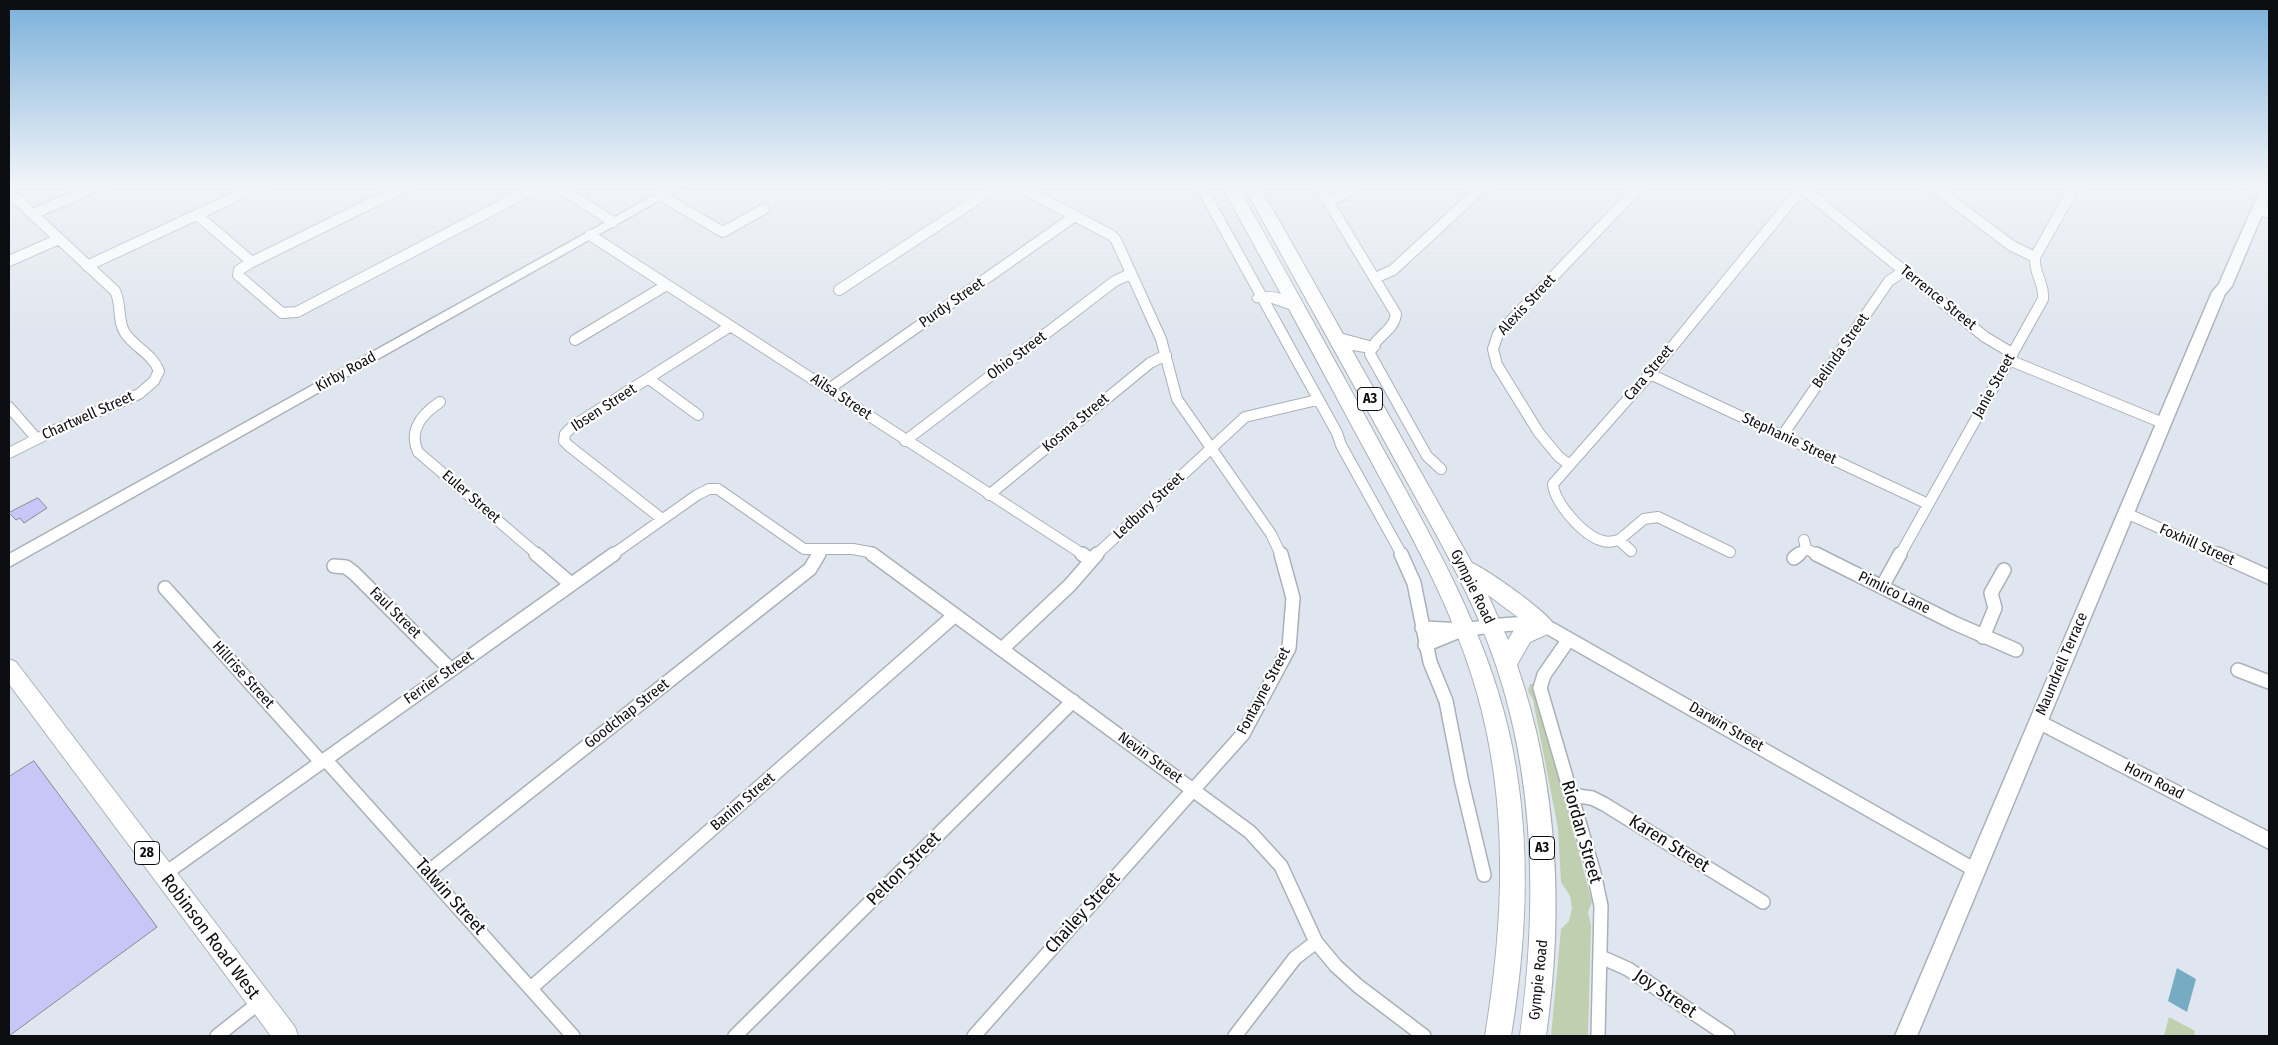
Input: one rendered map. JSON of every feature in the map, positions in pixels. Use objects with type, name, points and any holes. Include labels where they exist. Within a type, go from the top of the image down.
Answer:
[{"type":"highway","name":"Gympie Road","points":[[1255,232],[1425,541],[1448,587],[1482,673],[1498,729],[1510,810],[1513,916],[1505,995],[1498,1036]]},
{"type":"highway","name":"Gympie Road","points":[[1277,232],[1466,569],[1506,664],[1529,750],[1542,844],[1544,952],[1533,1036]]},
{"type":"highway","points":[[1261,298],[1273,297],[1296,305]]},
{"type":"highway","points":[[1336,338],[1370,351],[1352,366]]},
{"type":"highway","points":[[1466,569],[1477,574],[1508,599],[1524,608],[1544,626],[1522,636],[1506,664]]},
{"type":"main road","name":"Maundrell Terrace","points":[[2219,292],[2219,283],[2243,232]]},
{"type":"main road","name":"Maundrell Terrace","points":[[1906,1036],[2219,292],[2225,286],[2253,232]]},
{"type":"main road","name":"Robinson Road West","points":[[12,679],[286,1036]]},
{"type":"street","name":"Chartwell Street","points":[[9,454],[37,439],[135,396],[150,386],[158,374],[155,362],[124,331],[117,295],[53,232]]},
{"type":"street","points":[[87,266],[161,232]]},
{"type":"street","points":[[217,232],[252,262]]},
{"type":"street","points":[[313,232],[252,262],[239,270],[238,276],[278,310],[289,314],[302,310],[451,232]]},
{"type":"street","name":"Kirby Road","points":[[9,561],[596,232]]},
{"type":"street","points":[[840,290],[928,232]]},
{"type":"street","name":"Purdy Street","points":[[829,390],[1053,232]]},
{"type":"street","name":"Fontayne Street","points":[[1105,232],[1116,240],[1161,339],[1177,399],[1271,534],[1284,561],[1293,598],[1289,648],[1266,694],[1243,734],[1193,790]]},
{"type":"street","points":[[1225,232],[1401,554],[1414,583],[1425,645],[1446,701],[1460,774],[1484,875]]},
{"type":"street","points":[[1347,232],[1396,317],[1392,325],[1370,351],[1427,456],[1441,469]]},
{"type":"street","points":[[1374,278],[1392,270],[1434,232]]},
{"type":"street","name":"Alexis Street","points":[[1570,465],[1559,458],[1547,444],[1495,362],[1494,342],[1498,334],[1596,232]]},
{"type":"street","name":"Cara Street","points":[[1619,540],[1603,541],[1589,533],[1556,498],[1553,484],[1650,374],[1766,232]]},
{"type":"street","name":"Terrence Street","points":[[1856,232],[2011,356],[2163,424]]},
{"type":"street","points":[[1993,232],[2012,246],[2035,257],[2049,232]]},
{"type":"street","name":"Ailsa Street","points":[[590,235],[665,286],[766,348],[1091,560]]},
{"type":"street","points":[[9,261],[60,238]]},
{"type":"street","name":"Janie Street","points":[[1882,587],[2044,296],[2043,286],[2035,267],[2035,257]]},
{"type":"street","name":"Belinda Street","points":[[1782,436],[1889,281],[1904,271]]},
{"type":"street","name":"Ohio Street","points":[[905,440],[1115,281],[1130,274]]},
{"type":"street","points":[[575,340],[665,286]]},
{"type":"street","name":"Ibsen Street","points":[[662,520],[568,446],[564,440],[566,434],[573,426],[729,327]]},
{"type":"street","name":"Kosma Street","points":[[989,495],[1150,363],[1166,355]]},
{"type":"street","name":"Stephanie Street","points":[[1650,374],[1928,504]]},
{"type":"street","points":[[648,379],[698,415]]},
{"type":"street","name":"Ledbury Street","points":[[1002,649],[1070,585],[1091,560],[1250,414],[1317,400]]},
{"type":"street","name":"Euler Street","points":[[440,402],[422,415],[412,435],[413,443],[418,452],[571,584]]},
{"type":"street","points":[[9,407],[37,439]]},
{"type":"street","name":"Ferrier Street","points":[[163,875],[571,584],[697,495],[709,489],[718,489],[793,543],[804,549],[820,552]]},
{"type":"street","name":"Foxhill Street","points":[[2126,513],[2269,577]]},
{"type":"street","points":[[1631,551],[1619,540],[1644,518],[1658,517],[1730,552]]},
{"type":"street","name":"Pimlico Lane","points":[[1794,558],[1805,544],[1882,587],[2016,650]]},
{"type":"street","name":"Nevin Street","points":[[820,552],[857,548],[869,552],[1250,832],[1281,866],[1316,942],[1336,966],[1424,1036]]},
{"type":"street","name":"Goodchap Street","points":[[428,872],[810,569],[820,552]]},
{"type":"street","name":"Faul Street","points":[[334,566],[346,567],[354,573],[451,670]]},
{"type":"street","points":[[1983,636],[1995,608],[1991,593],[2004,570]]},
{"type":"street","name":"Hillrise Street","points":[[165,588],[323,761]]},
{"type":"street","name":"Banim Street","points":[[531,988],[955,615]]},
{"type":"street","name":"Darwin Street","points":[[1466,629],[1521,621],[1544,626],[1975,870]]},
{"type":"street","name":"Gympie Road","points":[[1422,628],[1466,629]]},
{"type":"street","name":"Gympie Road","points":[[1425,645],[1466,629]]},
{"type":"street","name":"Riordan Street","points":[[1569,639],[1544,675],[1540,688],[1598,888],[1602,922],[1598,1036]]},
{"type":"street","points":[[2238,670],[2269,682]]},
{"type":"street","name":"Pelton Street","points":[[735,1036],[1073,702]]},
{"type":"street","name":"Horn Road","points":[[2038,721],[2269,841]]},
{"type":"street","name":"Talwin Street","points":[[323,761],[428,872],[573,1036]]},
{"type":"street","name":"Chailey Street","points":[[974,1036],[1193,790]]},
{"type":"street","name":"Karen Street","points":[[1571,796],[1592,798],[1604,804],[1763,902]]},
{"type":"street","points":[[1235,1036],[1295,958],[1316,942]]},
{"type":"street","name":"Joy Street","points":[[1601,957],[1628,969],[1728,1036]]},
{"type":"street","points":[[217,1036],[260,1002]]},
{"type":"green space","points":[[1530,684],[1533,684],[1535,688],[1592,902],[1588,912],[1591,926],[1588,1036],[1551,1036],[1561,929],[1569,921],[1572,908],[1570,896],[1561,882],[1558,828],[1533,700],[1528,691]]},
{"type":"green space","points":[[2169,1017],[2195,1031],[2194,1036],[2164,1036]]},
{"type":"water","points":[[2177,968],[2196,979],[2187,1012],[2168,1001]]},
{"type":"building","points":[[38,498],[47,508],[24,523],[20,518],[16,520],[9,513]]},
{"type":"building","points":[[34,761],[157,927],[9,1036],[9,777]]}]
